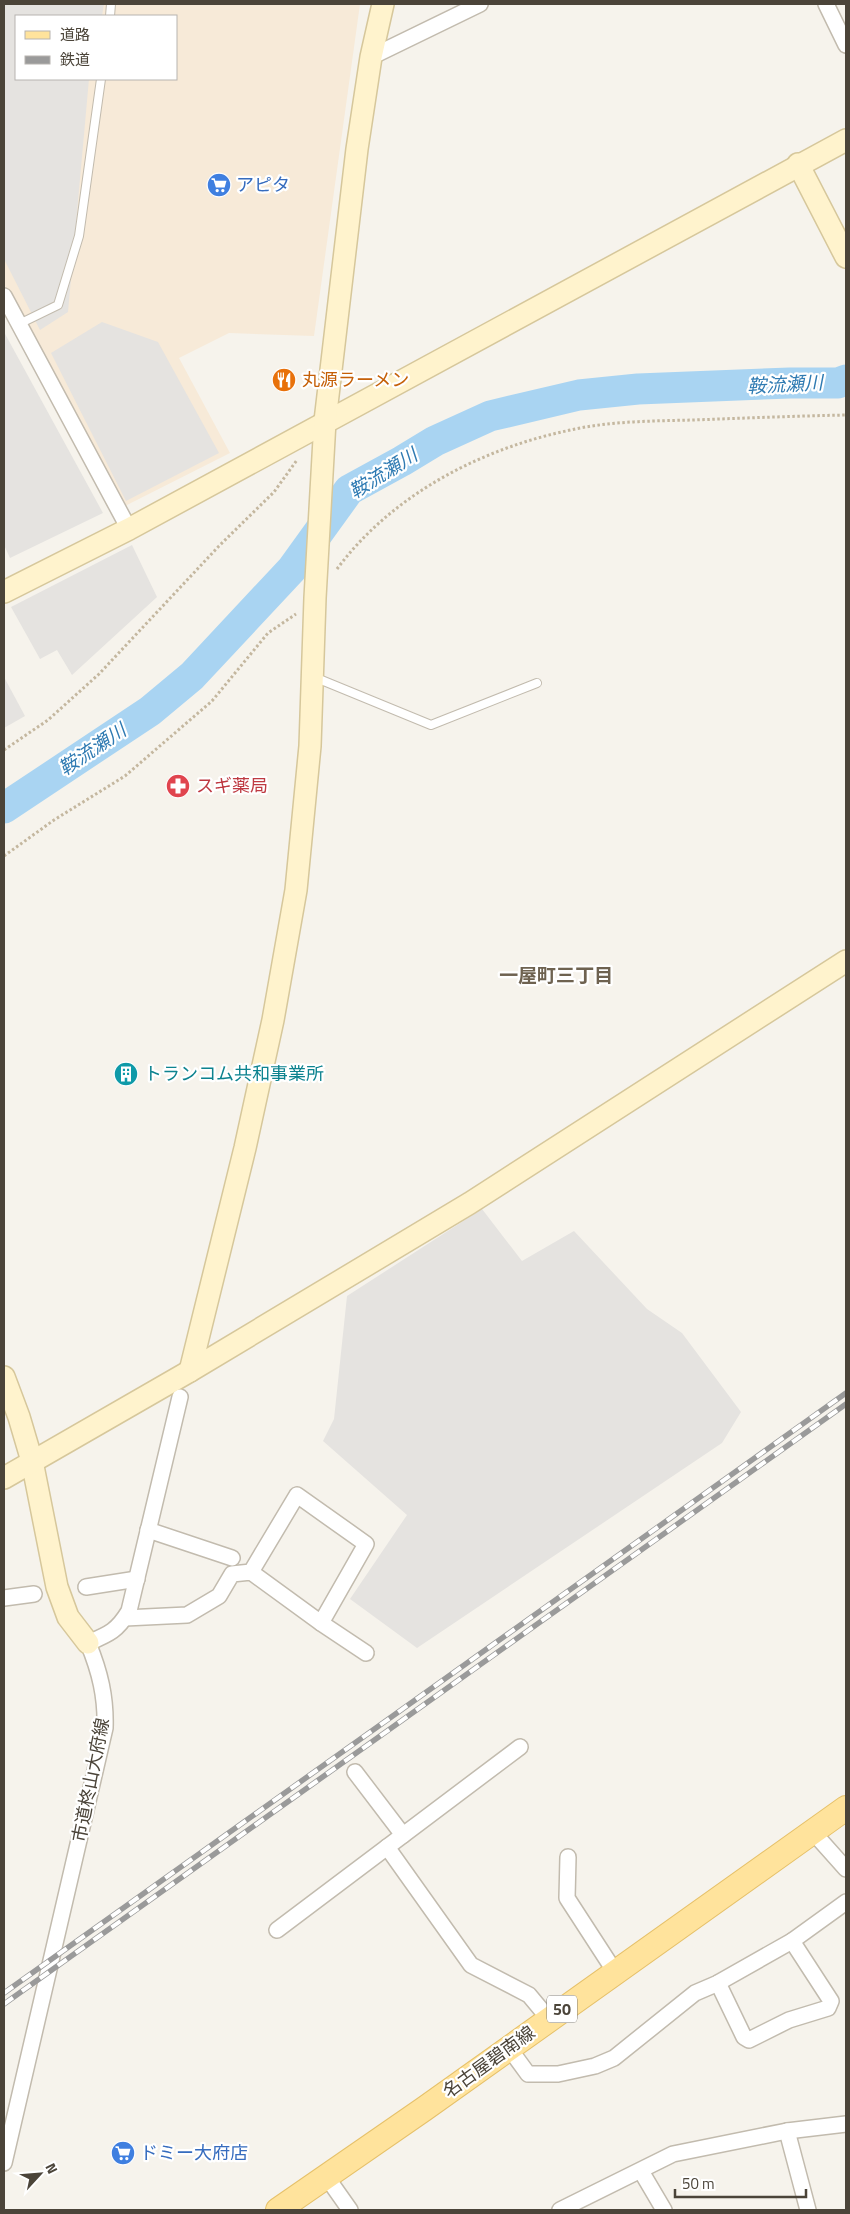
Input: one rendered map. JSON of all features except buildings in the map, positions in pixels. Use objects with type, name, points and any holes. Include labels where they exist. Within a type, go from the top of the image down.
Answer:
[{"type":"main road","name":"名古屋碧南線","points":[[278,2210],[510,2048],[846,1808]]},
{"type":"street","points":[[190,1371],[245,1148],[273,1020],[296,890],[310,746],[315,591],[325,422],[356,159],[381,4]]},
{"type":"street","points":[[371,57],[480,4]]},
{"type":"street","points":[[826,4],[846,45]]},
{"type":"street","points":[[4,592],[129,529],[798,164],[846,140]]},
{"type":"street","points":[[798,164],[846,257]]},
{"type":"street","points":[[4,296],[129,529]]},
{"type":"street","points":[[4,1478],[190,1371],[470,1204],[846,961]]},
{"type":"street","name":"市道柊山大府線","points":[[4,1376],[32,1461],[57,1587],[68,1617],[88,1643],[106,1702],[105,1728],[4,2163]]},
{"type":"street","points":[[88,1643],[114,1632],[125,1618],[131,1604],[180,1397]]},
{"type":"street","points":[[251,1572],[297,1495],[366,1544],[321,1623]]},
{"type":"street","points":[[148,1530],[232,1558]]},
{"type":"street","points":[[125,1618],[188,1614],[219,1596],[232,1574],[251,1572],[366,1653]]},
{"type":"street","points":[[86,1587],[137,1579]]},
{"type":"street","points":[[4,1598],[34,1594]]},
{"type":"street","points":[[277,1930],[520,1747]]},
{"type":"street","points":[[354,1772],[403,1835]]},
{"type":"street","points":[[813,1832],[846,1869]]},
{"type":"street","points":[[387,1847],[471,1965],[529,1996],[549,2019]]},
{"type":"street","points":[[568,1857],[567,1898],[615,1972]]},
{"type":"street","points":[[510,2048],[528,2074],[558,2074],[595,2066],[614,2058],[695,1993],[792,1941],[846,1902]]},
{"type":"street","points":[[718,1982],[744,2037],[749,2040],[789,2020],[828,2008],[831,2001],[792,1941]]},
{"type":"street","points":[[560,2210],[673,2154],[787,2131],[846,2124]]},
{"type":"street","points":[[787,2131],[808,2210]]},
{"type":"street","points":[[641,2171],[664,2210]]},
{"type":"street","points":[[326,2176],[350,2210]]},
{"type":"lane","points":[[19,324],[58,305],[79,236],[101,80]]},
{"type":"lane","points":[[312,676],[431,725],[537,683]]},
{"type":"path","points":[[336,570],[346,556],[385,517],[440,478],[497,452],[558,433],[640,422],[846,415]]},
{"type":"path","points":[[4,750],[48,720],[99,674],[219,546],[274,492],[302,453]]},
{"type":"path","points":[[4,856],[54,820],[125,776],[212,701],[268,633],[315,591]]},
{"type":"shaded area","points":[[4,4],[360,4],[314,336],[229,333],[179,358],[230,453],[125,506],[4,284]]},
{"type":"shaded area","points":[[4,4],[104,4],[102,15],[15,15],[15,80],[89,80],[68,312],[40,330],[4,259]]},
{"type":"shaded area","points":[[102,322],[158,342],[219,453],[126,501],[51,353]]},
{"type":"shaded area","points":[[4,332],[103,513],[10,558],[4,545]]},
{"type":"shaded area","points":[[132,545],[157,597],[72,675],[57,650],[40,659],[11,607]]},
{"type":"shaded area","points":[[4,677],[25,716],[4,728]]},
{"type":"shaded area","points":[[482,1209],[522,1261],[574,1231],[647,1309],[682,1333],[741,1412],[722,1443],[417,1648],[350,1599],[407,1515],[323,1441],[334,1419],[347,1296]]},
{"type":"waterway","name":"鞍流瀬川","points":[[4,808],[150,711],[192,676],[292,569],[349,490],[435,441],[490,416],[579,395],[638,389],[838,383],[846,380]]},
{"type":"waterway","points":[[838,383],[846,391]]},
{"type":"railway","points":[[4,1993],[846,1393]]},
{"type":"railway","points":[[4,2004],[846,1404]]},
{"type":"place","name":"アピタ","points":[[219,185]]},
{"type":"place","name":"丸源ラーメン","points":[[284,380]]},
{"type":"place","name":"スギ薬局","points":[[178,786]]},
{"type":"place","name":"トランコム共和事業所","points":[[126,1074]]},
{"type":"place","name":"ドミー大府店","points":[[123,2153]]},
{"type":"district","name":"一屋町三丁目","points":[[556,975]]}]
